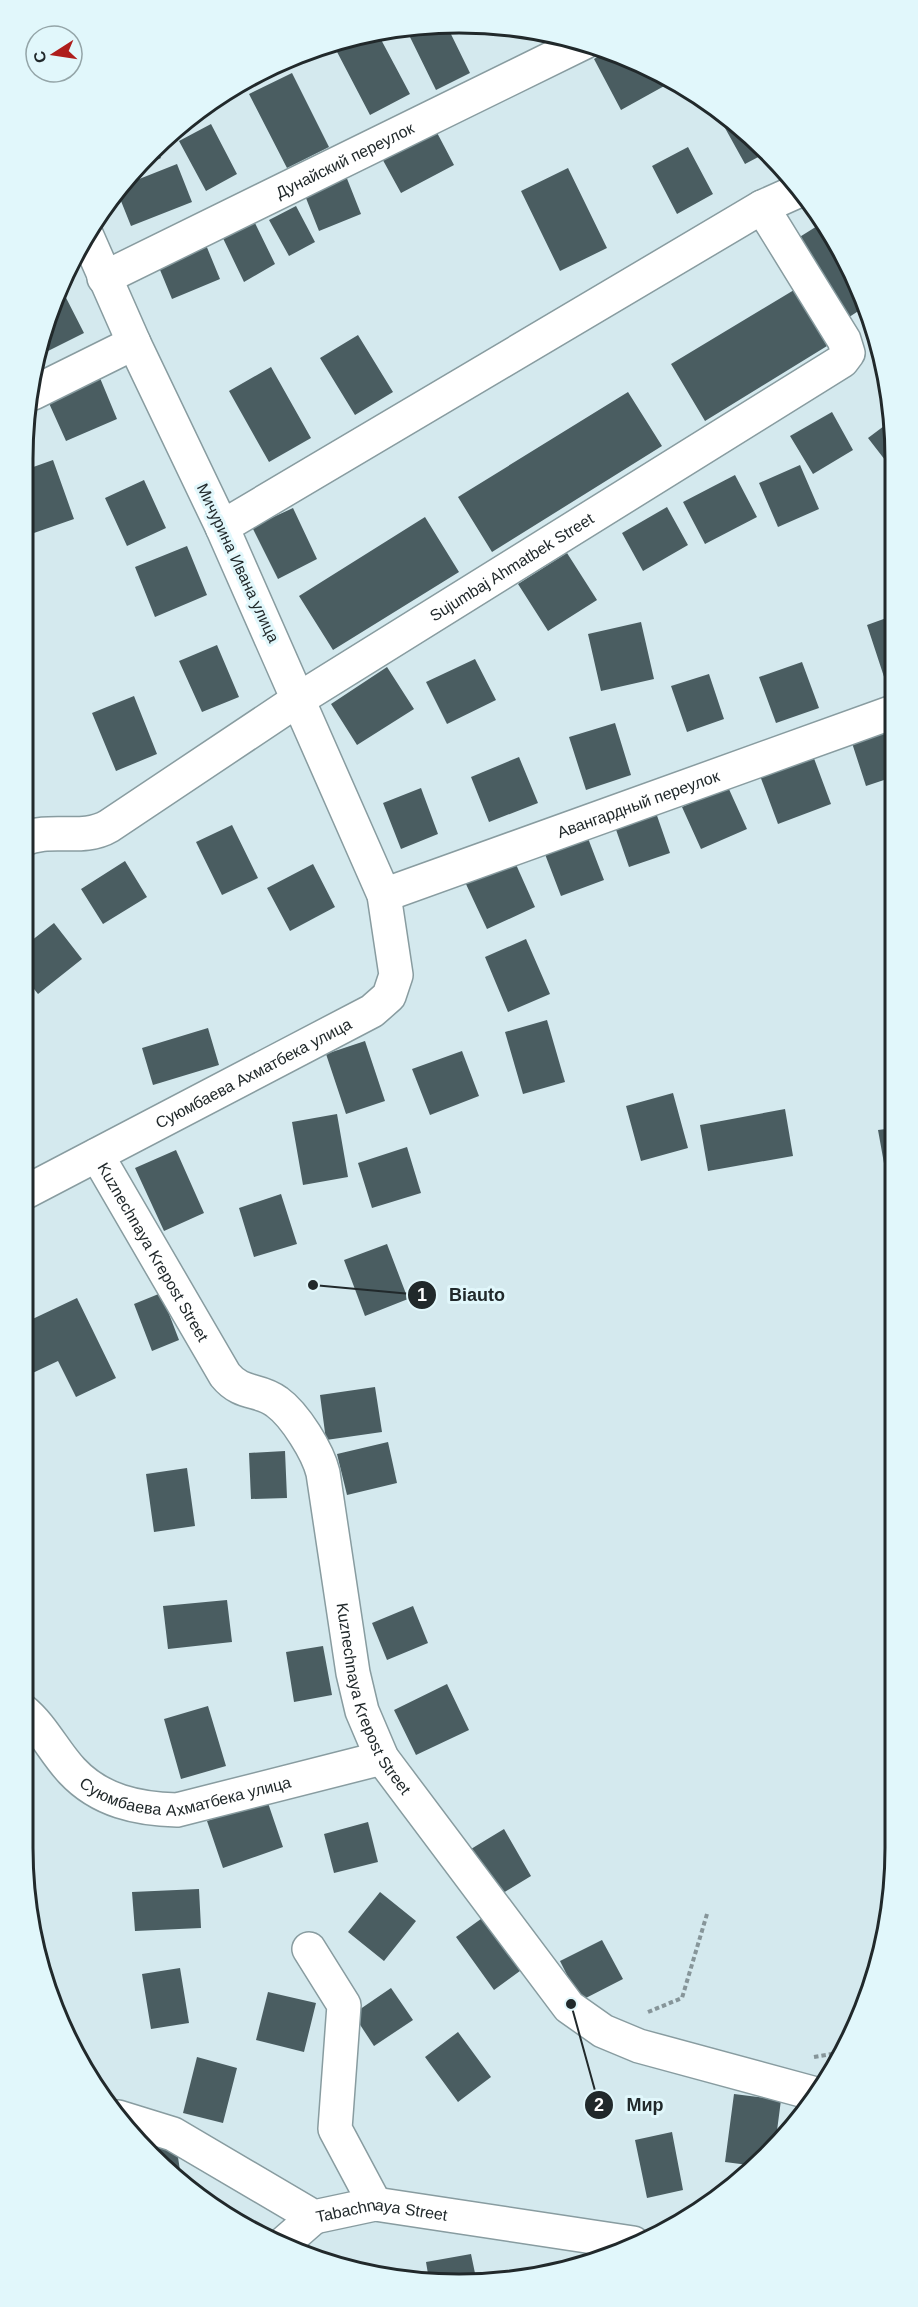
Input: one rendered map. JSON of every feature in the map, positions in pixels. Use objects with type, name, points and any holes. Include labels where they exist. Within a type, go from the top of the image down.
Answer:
[{"type":"street","name":"Дунайский переулок","points":[[104,278],[571,49]]},
{"type":"street","points":[[222,527],[762,207],[792,194]]},
{"type":"street","name":"Sujumbaj Ahmatbek Street","points":[[33,835],[89,835],[100,832],[299,699],[842,361],[848,353],[844,340],[762,207]]},
{"type":"street","name":"Мичурина Ивана улица","points":[[91,245],[134,343],[222,527],[384,895]]},
{"type":"street","points":[[39,390],[134,343]]},
{"type":"street","name":"Авангардный переулок","points":[[384,895],[885,715]]},
{"type":"street","name":"Суюмбаева Ахматбека улица","points":[[33,1188],[372,1011],[389,996],[396,975],[384,895]]},
{"type":"street","name":"Kuznechnaya Krepost Street","points":[[97,1155],[233,1385],[278,1402],[314,1447],[320,1459],[353,1673],[362,1711],[382,1758],[569,2007],[603,2031],[639,2046],[808,2092]]},
{"type":"street","name":"Суюмбаева Ахматбека улица","points":[[33,1719],[73,1772],[104,1797],[144,1809],[177,1810],[382,1758]]},
{"type":"street","points":[[309,1948],[344,2005],[335,2129],[375,2204]]},
{"type":"street","name":"Tabachnaya Street","points":[[133,2122],[173,2134],[314,2217],[375,2204],[623,2241]]},
{"type":"street","points":[[289,2239],[314,2217]]},
{"type":"path","points":[[603,2031],[682,1998],[706,1914]]},
{"type":"building","points":[[451,33],[470,73],[436,90],[410,36]]},
{"type":"building","points":[[381,40],[410,94],[370,115],[337,52]]},
{"type":"building","points":[[598,57],[622,65],[664,86],[621,110],[594,59]]},
{"type":"building","points":[[292,73],[329,147],[287,168],[249,94]]},
{"type":"building","points":[[211,124],[237,174],[206,191],[179,141]]},
{"type":"building","points":[[433,125],[454,165],[401,193],[379,153]]},
{"type":"building","points":[[724,126],[759,157],[745,164]]},
{"type":"building","points":[[688,147],[713,194],[677,214],[652,166]]},
{"type":"building","points":[[177,164],[192,202],[131,226],[121,200],[138,180]]},
{"type":"building","points":[[568,168],[607,248],[560,271],[521,191]]},
{"type":"building","points":[[344,171],[361,214],[319,231],[302,188]]},
{"type":"building","points":[[296,206],[315,242],[289,256],[269,220]]},
{"type":"building","points":[[252,217],[275,264],[244,282],[220,232]]},
{"type":"building","points":[[816,227],[841,271],[858,311],[840,323],[790,243]]},
{"type":"building","points":[[206,245],[220,279],[172,299],[158,265]]},
{"type":"building","points":[[794,290],[827,346],[705,421],[671,364]]},
{"type":"building","points":[[65,296],[84,333],[47,351]]},
{"type":"building","points":[[358,335],[393,392],[355,415],[320,358]]},
{"type":"building","points":[[271,367],[311,438],[269,462],[229,391]]},
{"type":"building","points":[[100,378],[117,419],[66,441],[48,401]]},
{"type":"building","points":[[628,392],[662,446],[492,552],[458,497]]},
{"type":"building","points":[[832,412],[853,450],[813,474],[790,436]]},
{"type":"building","points":[[884,426],[885,460],[868,438]]},
{"type":"building","points":[[53,460],[74,519],[33,533],[33,467]]},
{"type":"building","points":[[800,465],[819,509],[778,527],[759,483]]},
{"type":"building","points":[[735,475],[757,517],[705,544],[683,502]]},
{"type":"building","points":[[144,480],[166,528],[127,546],[105,498]]},
{"type":"building","points":[[667,507],[688,545],[643,571],[622,533]]},
{"type":"building","points":[[293,508],[317,559],[278,579],[252,527]]},
{"type":"building","points":[[425,517],[459,572],[333,650],[299,596]]},
{"type":"building","points":[[187,546],[207,595],[155,617],[135,567]]},
{"type":"building","points":[[567,553],[597,600],[548,631],[518,584]]},
{"type":"building","points":[[885,619],[885,680],[867,625]]},
{"type":"building","points":[[641,622],[654,679],[601,691],[588,634]]},
{"type":"building","points":[[217,645],[239,697],[202,712],[179,661]]},
{"type":"building","points":[[475,659],[496,700],[447,724],[426,682]]},
{"type":"building","points":[[802,662],[819,708],[776,723],[759,677]]},
{"type":"building","points":[[387,667],[414,709],[357,745],[331,704]]},
{"type":"building","points":[[709,674],[724,719],[687,732],[671,686]]},
{"type":"building","points":[[134,696],[157,754],[116,771],[92,713]]},
{"type":"building","points":[[615,723],[631,775],[586,790],[569,737]]},
{"type":"building","points":[[885,733],[885,780],[866,786],[852,743]]},
{"type":"building","points":[[812,753],[831,804],[778,824],[759,773]]},
{"type":"building","points":[[519,757],[538,803],[489,822],[471,777]]},
{"type":"building","points":[[728,787],[747,829],[701,849],[682,807]]},
{"type":"building","points":[[421,788],[438,834],[401,849],[383,803]]},
{"type":"building","points":[[654,807],[670,853],[629,867],[613,821]]},
{"type":"building","points":[[232,825],[258,878],[222,895],[196,842]]},
{"type":"building","points":[[586,833],[604,880],[561,896],[543,849]]},
{"type":"building","points":[[514,860],[535,907],[487,929],[465,882]]},
{"type":"building","points":[[125,861],[147,897],[103,924],[81,889]]},
{"type":"building","points":[[313,864],[335,907],[290,931],[267,888]]},
{"type":"building","points":[[54,923],[82,959],[38,994],[33,988],[33,939]]},
{"type":"building","points":[[526,939],[550,994],[508,1012],[485,957]]},
{"type":"building","points":[[547,1020],[565,1082],[523,1094],[505,1032]]},
{"type":"building","points":[[208,1028],[219,1065],[153,1085],[142,1048]]},
{"type":"building","points":[[365,1041],[385,1101],[346,1114],[326,1054]]},
{"type":"building","points":[[462,1051],[479,1096],[430,1115],[412,1069]]},
{"type":"building","points":[[673,1093],[688,1148],[641,1161],[626,1106]]},
{"type":"building","points":[[785,1109],[793,1156],[708,1171],[700,1125]]},
{"type":"building","points":[[337,1114],[348,1177],[303,1185],[292,1122]]},
{"type":"building","points":[[885,1129],[885,1169],[878,1130]]},
{"type":"building","points":[[407,1147],[421,1193],[372,1208],[358,1163]]},
{"type":"building","points":[[176,1150],[204,1213],[164,1231],[135,1168]]},
{"type":"building","points":[[281,1194],[297,1244],[254,1257],[239,1208]]},
{"type":"building","points":[[387,1244],[408,1299],[365,1316],[344,1260]]},
{"type":"building","points":[[161,1293],[179,1340],[152,1351],[134,1304]]},
{"type":"building","points":[[77,1298],[116,1378],[76,1397],[58,1361],[33,1373],[33,1319]]},
{"type":"building","points":[[375,1387],[382,1432],[326,1440],[320,1395]]},
{"type":"building","points":[[388,1442],[397,1483],[347,1495],[337,1454]]},
{"type":"building","points":[[285,1451],[287,1498],[251,1499],[249,1453]]},
{"type":"building","points":[[187,1468],[195,1526],[154,1532],[146,1474]]},
{"type":"building","points":[[227,1600],[232,1642],[168,1649],[163,1606]]},
{"type":"building","points":[[413,1606],[428,1643],[387,1660],[372,1623]]},
{"type":"building","points":[[323,1646],[332,1695],[294,1702],[286,1652]]},
{"type":"building","points":[[447,1684],[469,1730],[416,1755],[394,1710]]},
{"type":"building","points":[[208,1706],[226,1766],[181,1779],[164,1719]]},
{"type":"building","points":[[267,1800],[283,1847],[223,1868],[207,1821]]},
{"type":"building","points":[[368,1822],[378,1862],[334,1873],[324,1834]]},
{"type":"building","points":[[504,1829],[531,1876],[498,1896],[471,1849]]},
{"type":"building","points":[[199,1889],[201,1928],[135,1931],[132,1892]]},
{"type":"building","points":[[380,1892],[416,1921],[384,1961],[348,1932]]},
{"type":"building","points":[[485,1916],[524,1968],[494,1990],[456,1937]]},
{"type":"building","points":[[602,1940],[623,1979],[580,2001],[560,1961]]},
{"type":"building","points":[[180,1968],[189,2023],[151,2029],[142,1974]]},
{"type":"building","points":[[391,1988],[413,2020],[374,2046],[353,2014]]},
{"type":"building","points":[[268,1992],[316,2003],[304,2052],[256,2040]]},
{"type":"building","points":[[458,2032],[491,2077],[458,2102],[425,2057]]},
{"type":"building","points":[[197,2057],[237,2068],[223,2123],[183,2113]]},
{"type":"building","points":[[734,2094],[781,2100],[777,2131],[744,2164],[725,2162]]},
{"type":"building","points":[[672,2132],[683,2190],[647,2198],[635,2140]]},
{"type":"building","points":[[176,2144],[180,2170],[178,2168],[156,2147]]},
{"type":"building","points":[[471,2254],[475,2273],[428,2273],[426,2262]]},
{"type":"place","name":"Biauto","points":[[313,1285]]},
{"type":"place","name":"Мир","points":[[571,2004]]}]
